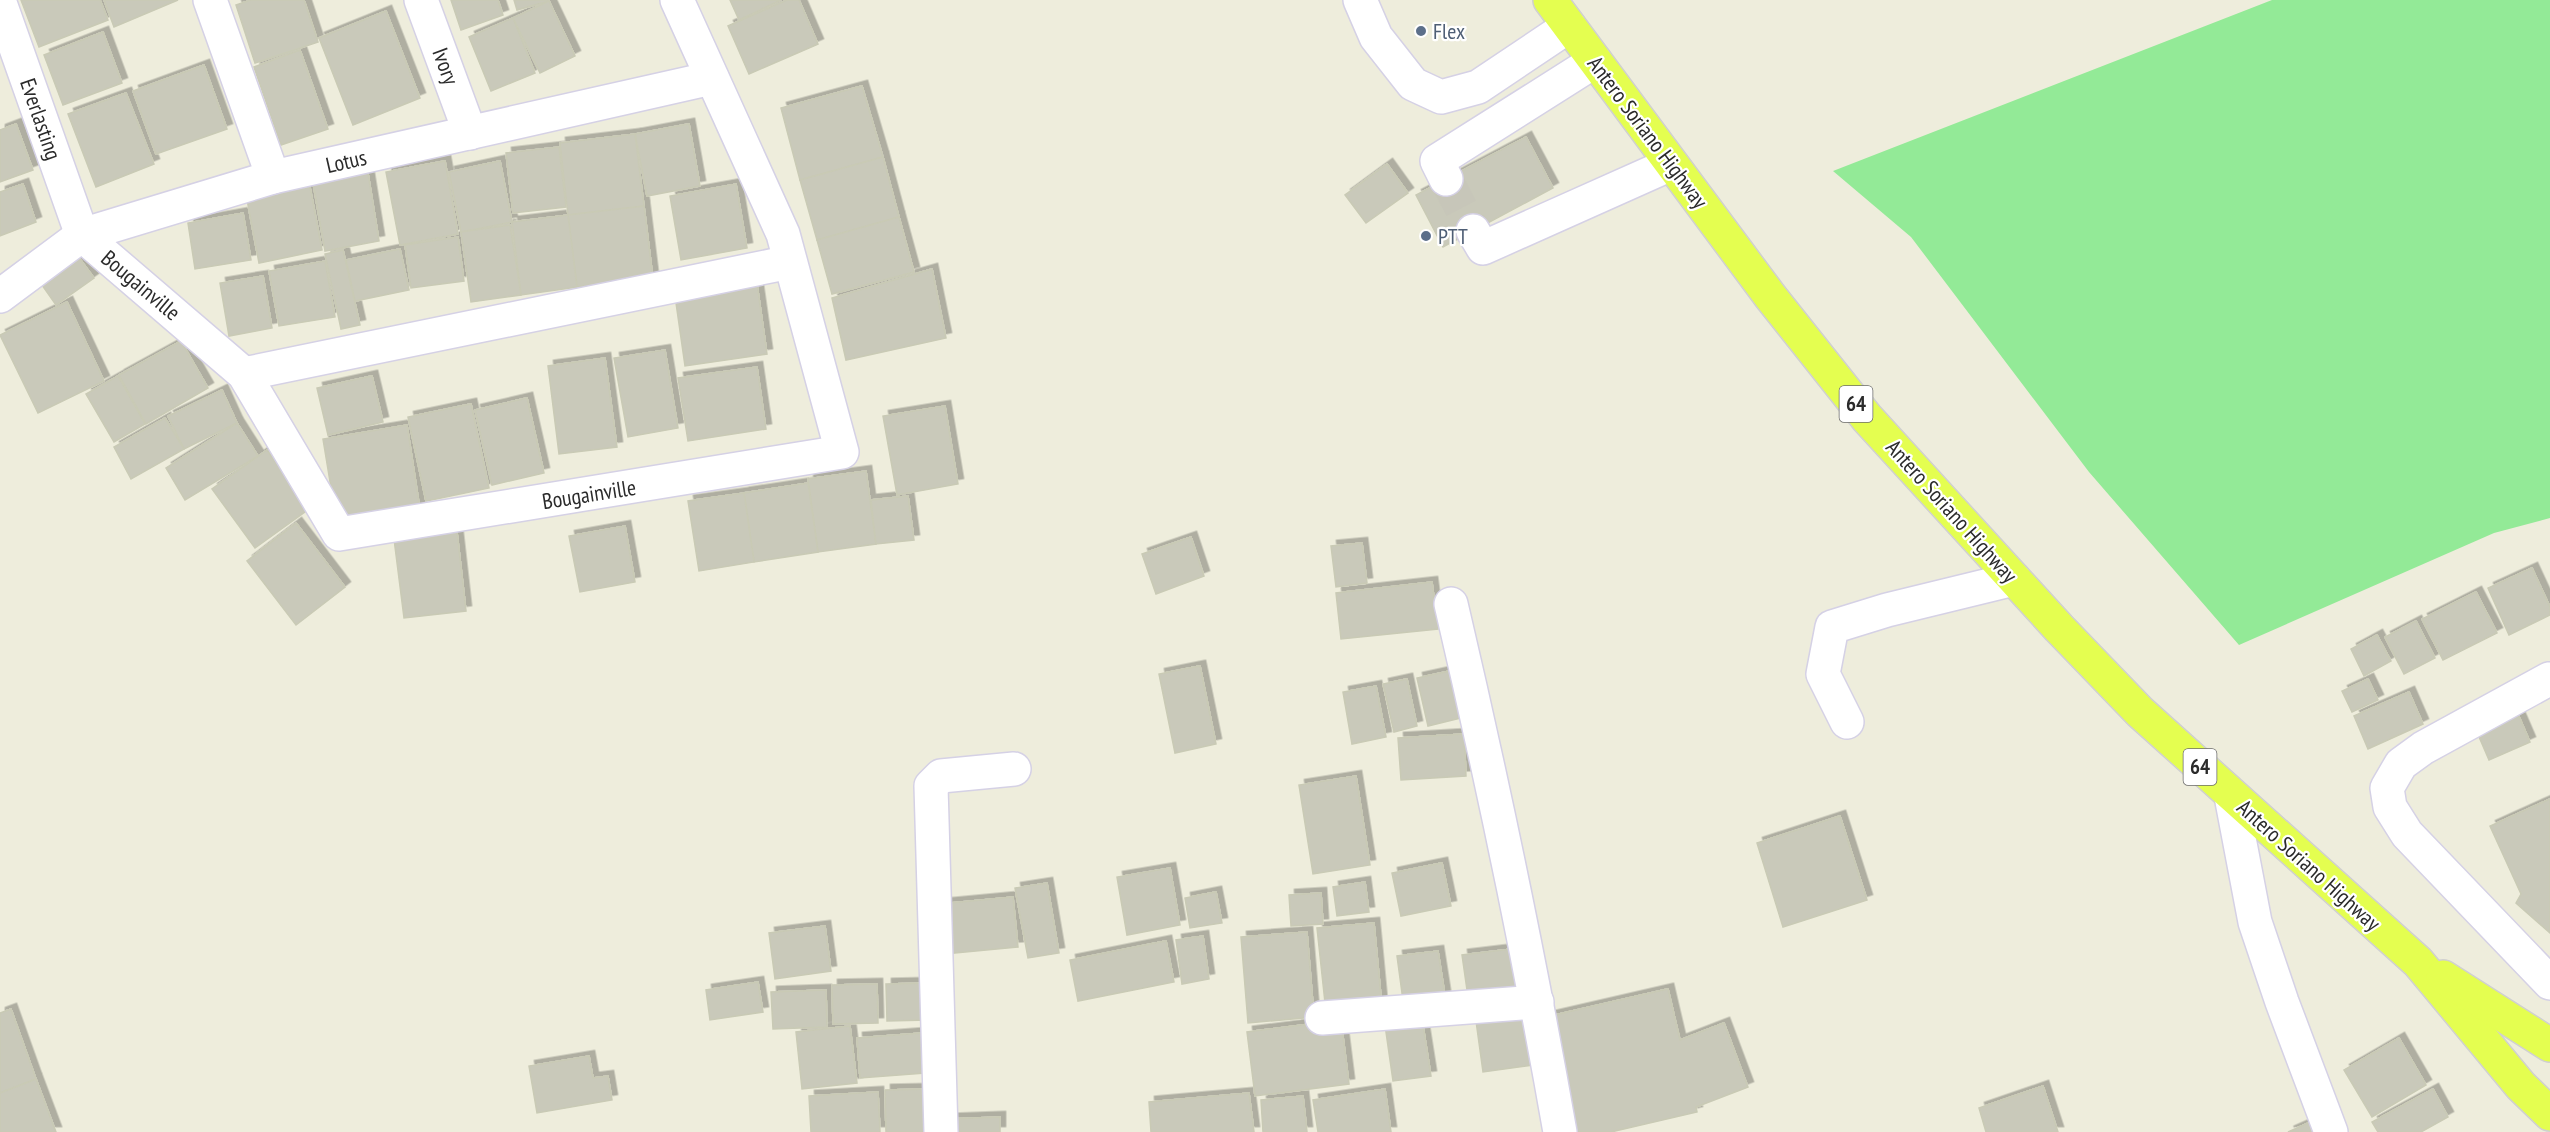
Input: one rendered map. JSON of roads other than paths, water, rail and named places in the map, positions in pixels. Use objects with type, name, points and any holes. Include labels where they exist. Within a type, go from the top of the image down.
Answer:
[{"type":"main road","name":"Antero Soriano Highway","points":[[1550,0],[1671,164],[1867,418],[2014,579],[2140,712],[2418,962],[2521,1086],[2550,1114]]},
{"type":"main road","name":"Antero Soriano Highway","points":[[2418,962],[2550,1045]]},
{"type":"street","points":[[210,0],[273,177]]},
{"type":"street","name":"Ivory","points":[[422,0],[470,133]]},
{"type":"street","name":"Bougainville","points":[[82,235],[244,374],[339,534],[842,452],[783,234],[677,0]]},
{"type":"street","points":[[1360,0],[1376,37],[1413,84],[1441,97],[1478,87],[1569,26]]},
{"type":"street","name":"Everlasting","points":[[0,3],[82,235]]},
{"type":"street","points":[[1446,179],[1437,161],[1595,61]]},
{"type":"street","name":"Lotus","points":[[0,296],[82,235],[273,177],[712,78]]},
{"type":"street","points":[[1473,231],[1483,248],[1671,164]]},
{"type":"street","points":[[244,374],[790,262]]},
{"type":"street","points":[[1847,722],[1823,674],[1832,627],[1887,610],[2014,579]]},
{"type":"street","points":[[1451,603],[1495,795],[1537,1002],[1560,1132]]},
{"type":"street","points":[[2549,679],[2423,748],[2401,764],[2387,788],[2390,807],[2407,834],[2550,983]]},
{"type":"street","points":[[941,1132],[931,786],[941,776],[1014,769]]},
{"type":"street","points":[[2231,796],[2255,921],[2282,1002],[2331,1132]]},
{"type":"street","points":[[1322,1018],[1537,1002]]},
{"type":"tunnel","points":[[1446,179],[1473,231]]},
{"type":"place","name":"Flex","points":[[1421,31]]},
{"type":"place","name":"PTT","points":[[1426,236]]}]
